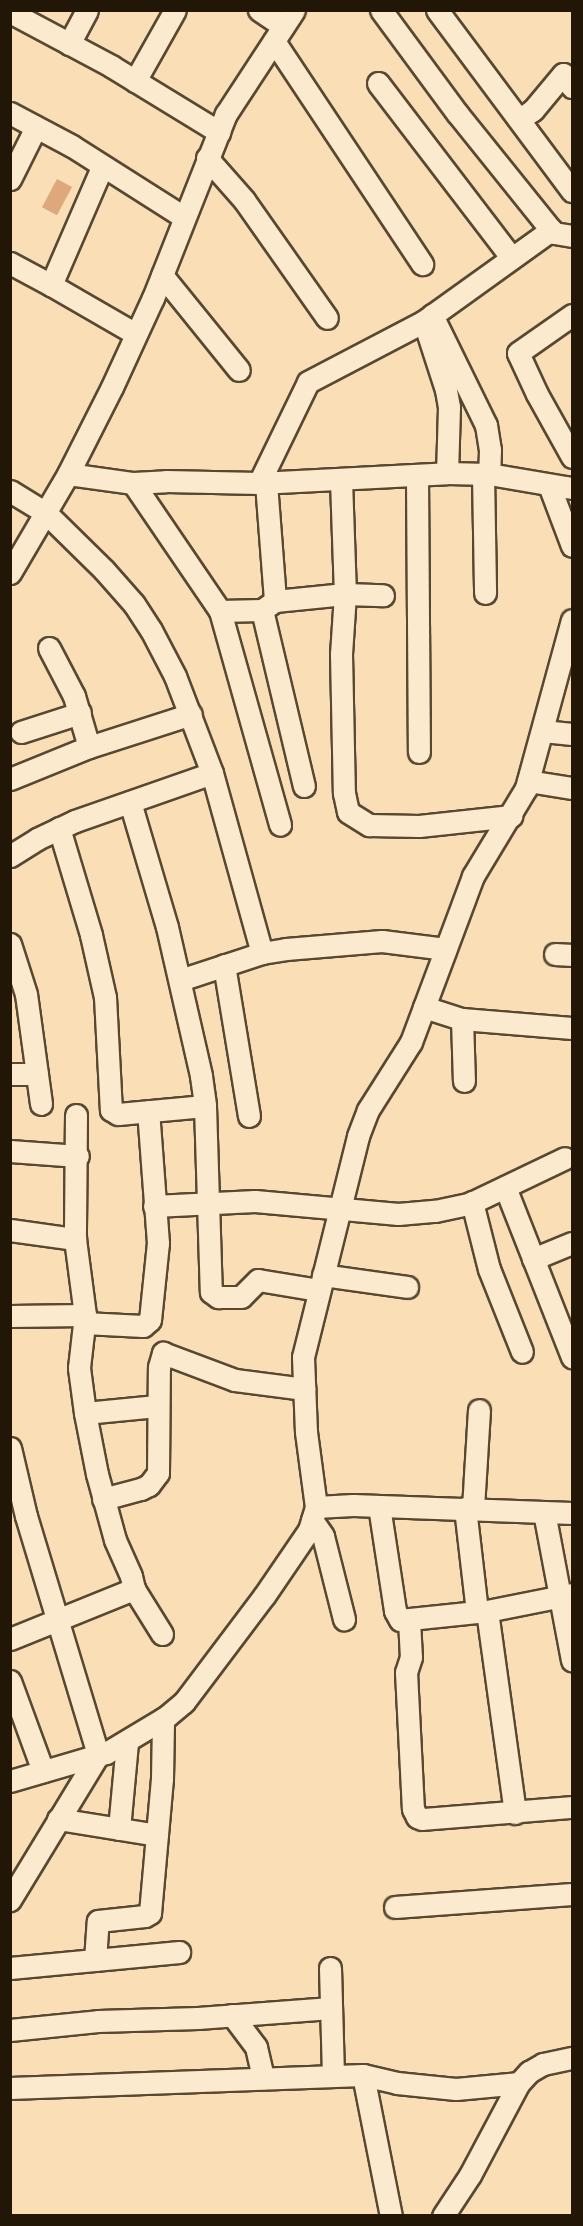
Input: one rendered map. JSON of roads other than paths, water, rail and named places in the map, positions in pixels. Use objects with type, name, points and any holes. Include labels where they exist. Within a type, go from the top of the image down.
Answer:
[{"type":"street","points":[[69,44],[87,10]]},
{"type":"street","points":[[135,81],[175,10]]},
{"type":"street","points":[[259,10],[284,26],[422,264]]},
{"type":"street","points":[[381,10],[457,113],[551,230],[554,233],[573,236]]},
{"type":"street","points":[[10,12],[135,81],[219,132]]},
{"type":"street","points":[[445,13],[573,191]]},
{"type":"street","points":[[10,573],[68,474],[136,334],[226,114],[284,26]]},
{"type":"street","points":[[520,119],[533,110],[569,75]]},
{"type":"street","points":[[378,84],[512,258]]},
{"type":"street","points":[[10,113],[72,146],[184,217]]},
{"type":"street","points":[[10,179],[36,127]]},
{"type":"street","points":[[207,158],[264,228],[327,318]]},
{"type":"street","points":[[51,285],[102,167]]},
{"type":"street","points":[[304,786],[269,605],[263,483],[308,382],[428,318],[551,230]]},
{"type":"street","points":[[10,263],[136,334]]},
{"type":"street","points":[[162,275],[239,370]]},
{"type":"street","points":[[573,315],[518,354],[537,394],[573,457]]},
{"type":"street","points":[[428,318],[449,407],[447,473]]},
{"type":"street","points":[[428,318],[486,424],[490,450],[486,474],[485,593]]},
{"type":"street","points":[[68,474],[133,483],[166,481],[263,483],[417,477],[447,473],[486,474],[573,488]]},
{"type":"street","points":[[417,477],[419,752]]},
{"type":"street","points":[[341,480],[345,594],[341,666],[344,793],[348,812],[369,825],[419,826],[511,816]]},
{"type":"street","points":[[133,483],[220,611],[280,825]]},
{"type":"street","points":[[549,485],[573,546]]},
{"type":"street","points":[[10,491],[46,513],[134,604],[156,639],[191,714],[212,773],[262,953]]},
{"type":"street","points":[[220,611],[345,594],[383,595]]},
{"type":"street","points":[[344,1619],[314,1514],[306,1432],[303,1357],[339,1210],[368,1110],[411,1042],[473,876],[511,816],[528,781],[573,620]]},
{"type":"street","points":[[49,648],[72,690],[89,747]]},
{"type":"street","points":[[21,732],[80,713]]},
{"type":"street","points":[[10,779],[89,747],[191,714]]},
{"type":"street","points":[[543,731],[573,734]]},
{"type":"street","points":[[10,856],[59,828],[212,773]]},
{"type":"street","points":[[528,781],[573,788]]},
{"type":"street","points":[[130,802],[180,980],[201,1076],[205,1106],[213,1294],[218,1297],[241,1297],[258,1280],[407,1287]]},
{"type":"street","points":[[59,828],[91,935],[105,997],[111,1110],[118,1114],[205,1106]]},
{"type":"street","points":[[180,980],[262,953],[382,941],[445,949]]},
{"type":"street","points":[[10,944],[18,996],[37,1074],[41,1104]]},
{"type":"street","points":[[224,965],[237,1029],[249,1116]]},
{"type":"street","points":[[424,1007],[462,1019],[573,1028]]},
{"type":"street","points":[[462,1019],[464,1081]]},
{"type":"street","points":[[10,1074],[37,1074]]},
{"type":"street","points":[[10,1316],[84,1319],[143,1326],[149,1323],[157,1262],[148,1111]]},
{"type":"street","points":[[76,1116],[78,1156],[75,1239],[84,1319],[79,1368],[85,1413],[104,1499],[134,1589],[162,1634]]},
{"type":"street","points":[[10,1151],[78,1156]]},
{"type":"street","points":[[154,1206],[209,1201],[273,1202],[339,1210],[409,1214],[454,1208],[472,1202],[566,1158]]},
{"type":"street","points":[[505,1187],[573,1357]]},
{"type":"street","points":[[472,1202],[489,1269],[522,1352]]},
{"type":"street","points":[[10,1230],[75,1239]]},
{"type":"street","points":[[533,1259],[573,1243]]},
{"type":"street","points":[[104,1499],[141,1489],[154,1479],[159,1464],[160,1357],[165,1352],[236,1380],[304,1389]]},
{"type":"street","points":[[85,1413],[158,1406]]},
{"type":"street","points":[[479,1410],[469,1508],[482,1611],[515,1813]]},
{"type":"street","points":[[10,1900],[99,1755],[11,1460]]},
{"type":"street","points":[[314,1514],[379,1506],[573,1513]]},
{"type":"street","points":[[379,1506],[395,1611],[400,1620],[482,1611],[567,1595]]},
{"type":"street","points":[[544,1512],[567,1595],[573,1660]]},
{"type":"street","points":[[10,1781],[99,1755],[127,1742],[163,1719],[184,1702],[264,1596],[309,1530],[314,1514]]},
{"type":"street","points":[[10,1639],[134,1589]]},
{"type":"street","points":[[409,1620],[411,1657],[406,1672],[414,1812],[422,1819],[573,1807]]},
{"type":"street","points":[[10,1681],[43,1772]]},
{"type":"street","points":[[95,1960],[98,1921],[145,1916],[150,1913],[163,1719]]},
{"type":"street","points":[[118,1829],[127,1742]]},
{"type":"street","points":[[58,1819],[157,1835]]},
{"type":"street","points":[[395,1907],[573,1894]]},
{"type":"street","points":[[10,1968],[180,1952]]},
{"type":"street","points":[[330,1968],[333,2076]]},
{"type":"street","points":[[10,2030],[98,2021],[331,2008]]},
{"type":"street","points":[[232,2015],[256,2048],[264,2078]]},
{"type":"street","points":[[443,2216],[470,2175],[519,2083],[529,2072],[543,2064],[573,2058]]},
{"type":"street","points":[[363,2075],[391,2216]]},
{"type":"street","points":[[10,2088],[363,2075],[396,2083],[456,2089],[519,2083]]},
{"type":"street","points":[[369,2108],[396,2083]]}]
